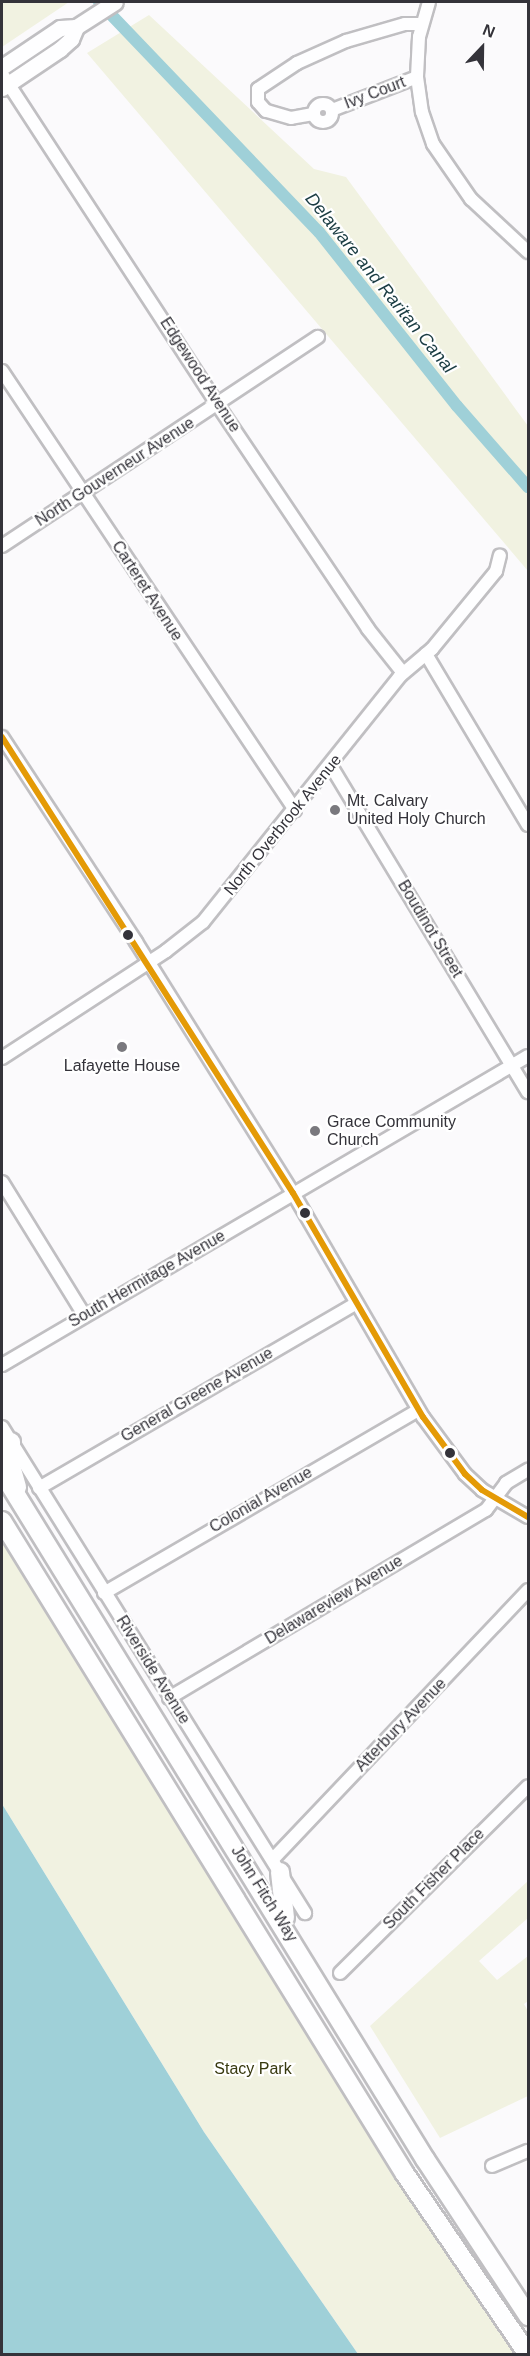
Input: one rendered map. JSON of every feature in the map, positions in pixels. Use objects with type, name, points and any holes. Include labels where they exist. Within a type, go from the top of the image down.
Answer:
[{"type":"highway","points":[[6,1434],[11,1466],[23,1506]]},
{"type":"highway","name":"John Fitch Way","points":[[2,1472],[288,1932],[425,2159],[528,2316]]},
{"type":"highway","name":"John Fitch Way","points":[[2,1521],[405,2174],[528,2355]]},
{"type":"highway","points":[[277,1865],[280,1898],[288,1932]]},
{"type":"main road","points":[[2,67],[60,28],[76,27],[115,2]]},
{"type":"main road","points":[[3,82],[60,50],[71,39],[76,27]]},
{"type":"street","points":[[429,2],[422,24],[417,77],[427,128],[444,165],[471,199],[528,252]]},
{"type":"street","name":"Ivy Court","points":[[417,77],[332,110],[330,118],[323,122],[313,114],[291,118],[266,111],[258,102],[258,89],[297,63],[346,41],[395,26],[422,24]]},
{"type":"street","name":"Edgewood Avenue","points":[[3,82],[368,629],[403,673]]},
{"type":"street","name":"North Gouverneur Avenue","points":[[2,546],[318,337]]},
{"type":"street","name":"Carteret Avenue","points":[[2,371],[295,810]]},
{"type":"street","points":[[500,555],[496,571],[426,654],[528,825]]},
{"type":"street","name":"North Overbrook Avenue","points":[[2,1058],[149,962],[202,922],[331,766],[403,673],[426,654]]},
{"type":"street","points":[[2,737],[149,962],[293,1192],[418,1410],[465,1474],[495,1497],[528,1517]]},
{"type":"street","name":"Boudinot Street","points":[[331,766],[528,1092]]},
{"type":"street","name":"South Hermitage Avenue","points":[[2,1365],[528,1056]]},
{"type":"street","points":[[2,1182],[84,1315]]},
{"type":"street","name":"General Greene Avenue","points":[[39,1488],[356,1304]]},
{"type":"street","name":"Colonial Avenue","points":[[104,1593],[418,1410]]},
{"type":"street","name":"Riverside Avenue","points":[[6,1434],[305,1913]]},
{"type":"street","name":"Delawareview Avenue","points":[[169,1698],[486,1510],[506,1483],[528,1470]]},
{"type":"street","name":"Atterbury Avenue","points":[[277,1865],[528,1590]]},
{"type":"street","name":"South Fisher Place","points":[[340,1973],[528,1786]]},
{"type":"street","points":[[492,2166],[528,2151]]},
{"type":"green space","points":[[2,2],[69,2],[2,47]]},
{"type":"green space","points":[[149,15],[314,169],[346,177],[528,426],[528,571],[87,53]]},
{"type":"green space","name":"Stacy Park","points":[[2,1521],[528,2354],[358,2354],[204,2132],[2,1804]]},
{"type":"green space","points":[[528,1881],[528,1918],[479,1961],[497,1980],[528,1956],[528,2001],[524,2004],[528,2011],[528,2096],[440,2138],[370,2026]]},
{"type":"water","points":[[2,1804],[204,2132],[358,2354],[2,2354]]},
{"type":"pier","points":[[82,2],[119,2],[134,16],[113,33]]},
{"type":"waterway","name":"Delaware and Raritan Canal","points":[[99,2],[319,232],[457,406],[528,487]]},
{"type":"transit line","points":[[2,737],[293,1193],[423,1417],[465,1474],[482,1490],[528,1517]]},
{"type":"place","name":"Mt. Calvary United Holy Church","points":[[335,810]]},
{"type":"place","name":"Lafayette House","points":[[122,1047]]},
{"type":"place","name":"Grace Community Church","points":[[315,1131]]}]
